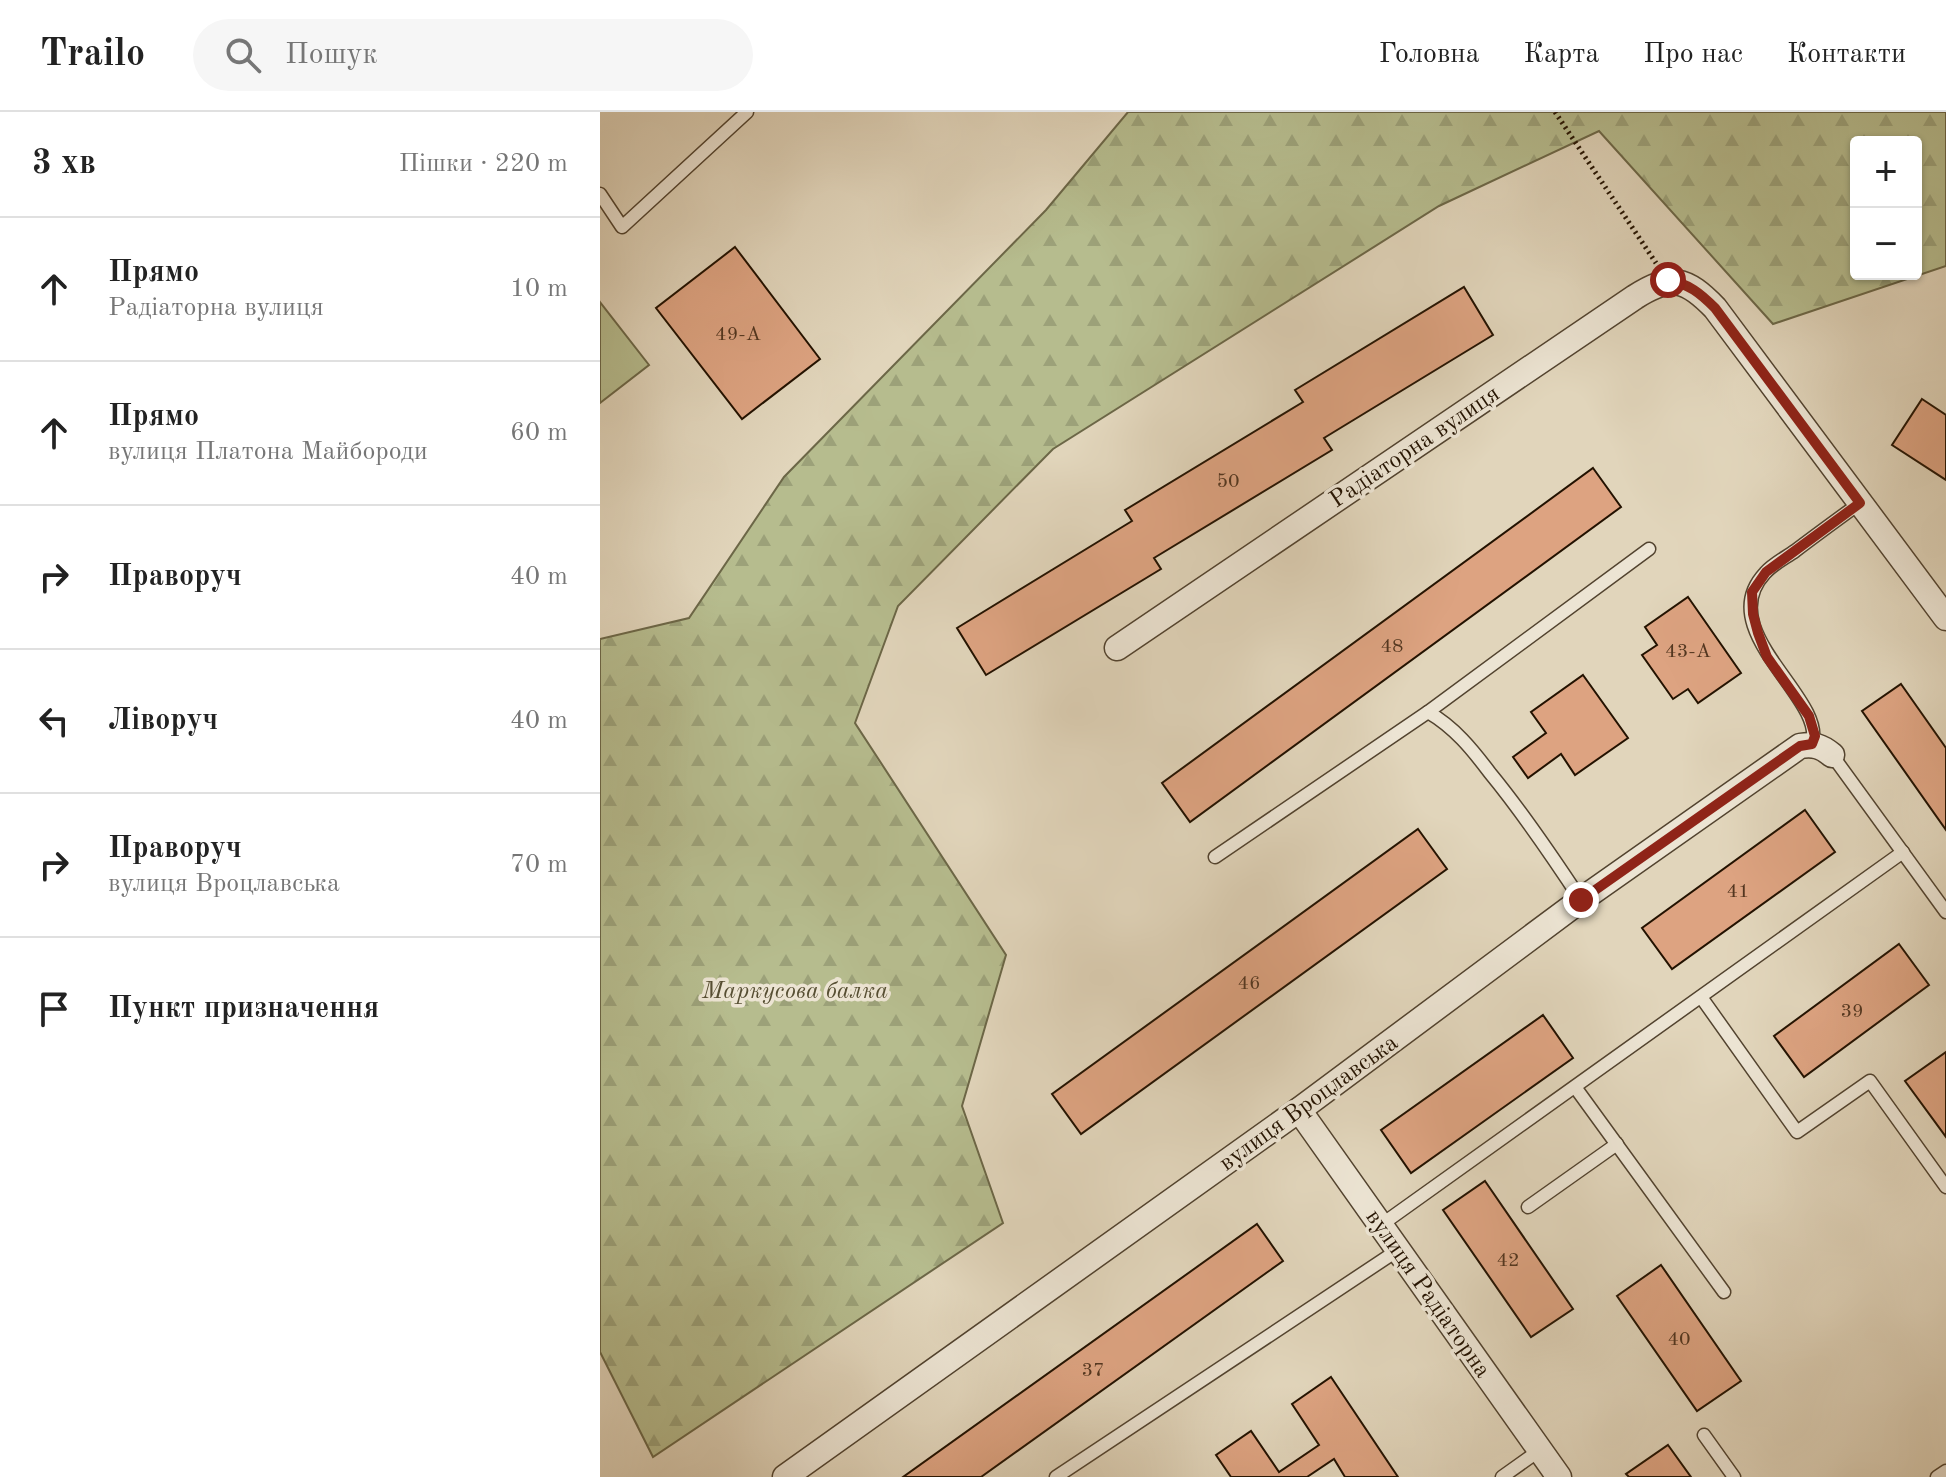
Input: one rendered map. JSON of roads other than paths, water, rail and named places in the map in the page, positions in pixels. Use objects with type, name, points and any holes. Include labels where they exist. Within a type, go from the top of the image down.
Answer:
[{"type":"street","name":"Радіаторна вулиця","points":[[1117,648],[1635,297],[1668,280],[1684,283],[1699,292],[1715,308],[1860,503]]},
{"type":"street","points":[[1860,503],[1946,618]]},
{"type":"street","name":"вулиця Вроцлавська","points":[[785,1477],[1299,1110],[1581,900],[1800,746],[1822,750]]},
{"type":"street","name":"вулиця Радіаторна","points":[[1299,1110],[1559,1477]]},
{"type":"lane","points":[[600,194],[622,227],[747,112]]},
{"type":"lane","points":[[1860,503],[1766,572],[1752,592],[1753,614],[1767,657],[1809,716],[1822,750],[1946,912]]},
{"type":"lane","points":[[1215,857],[1428,712],[1649,549]]},
{"type":"lane","points":[[1428,712],[1446,722],[1485,765],[1528,818],[1581,900]]},
{"type":"lane","points":[[1381,1225],[1903,852]]},
{"type":"lane","points":[[1701,997],[1797,1132],[1870,1081],[1946,1187]]},
{"type":"lane","points":[[1575,1087],[1724,1292]]},
{"type":"lane","points":[[1528,1207],[1617,1144]]},
{"type":"lane","points":[[1056,1477],[1398,1250]]},
{"type":"lane","points":[[1704,1435],[1734,1477]]},
{"type":"lane","points":[[1502,1477],[1540,1450]]},
{"type":"lane","points":[[1937,1477],[1946,1471]]},
{"type":"park label","name":"Маркусова балка","points":[[795,990]]}]
